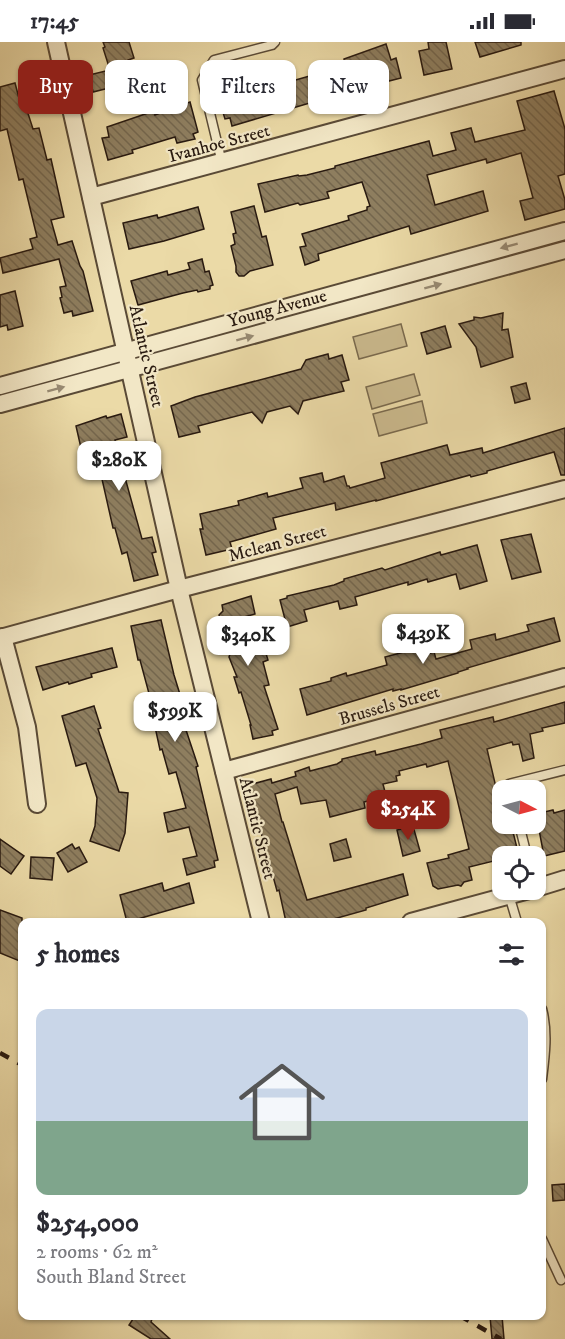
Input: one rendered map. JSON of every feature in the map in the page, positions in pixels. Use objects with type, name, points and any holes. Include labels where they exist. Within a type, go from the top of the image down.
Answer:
[{"type":"street","name":"Atlantic Street","points":[[56,42],[180,589],[260,918]]},
{"type":"street","name":"Ivanhoe Street","points":[[91,197],[565,69]]},
{"type":"street","name":"Young Avenue","points":[[0,386],[565,231]]},
{"type":"street","name":"Young Avenue","points":[[0,404],[565,250]]},
{"type":"street","name":"Mclean Street","points":[[1,638],[565,489]]},
{"type":"street","points":[[1,638],[27,727],[37,804]]},
{"type":"street","name":"Brussels Street","points":[[224,771],[565,677]]},
{"type":"street","points":[[546,885],[565,879]]},
{"type":"street","points":[[426,918],[492,900]]},
{"type":"lane","points":[[222,163],[202,80],[214,60],[272,45],[275,42]]},
{"type":"lane","points":[[525,780],[565,770]]},
{"type":"lane","points":[[510,900],[516,918]]},
{"type":"lane","points":[[546,1023],[546,1049]]},
{"type":"lane","points":[[546,1248],[561,1281]]},
{"type":"green space","points":[[565,238],[565,243],[148,357],[147,355],[147,353]]},
{"type":"green space","points":[[401,324],[407,346],[359,359],[353,337]]},
{"type":"green space","points":[[414,374],[420,395],[372,409],[366,387]]},
{"type":"green space","points":[[422,401],[427,423],[379,436],[373,414]]},
{"type":"building","points":[[103,42],[129,42],[134,58],[107,60],[103,48],[105,47]]},
{"type":"building","points":[[428,42],[446,42],[452,69],[424,75],[419,51],[429,49]]},
{"type":"building","points":[[475,42],[521,42],[521,45],[480,57]]},
{"type":"building","points":[[386,44],[391,60],[396,58],[401,78],[389,81],[389,60],[344,59]]},
{"type":"building","points":[[105,71],[105,89],[93,92],[93,74]]},
{"type":"building","points":[[308,76],[308,103],[296,107],[296,80]]},
{"type":"building","points":[[15,83],[18,94],[18,114],[28,114],[33,129],[39,128],[47,160],[51,159],[64,217],[51,220],[58,245],[72,241],[83,271],[93,311],[73,316],[72,311],[64,313],[60,287],[66,286],[59,259],[3,273],[0,258],[33,249],[30,239],[37,237],[23,179],[19,180],[7,129],[0,131],[0,87]]},
{"type":"building","points":[[554,91],[565,129],[565,174],[558,176],[565,200],[565,209],[525,220],[520,201],[533,198],[521,153],[487,163],[486,159],[427,175],[435,205],[483,191],[488,211],[411,234],[409,226],[318,254],[319,260],[305,265],[300,247],[306,246],[302,234],[349,220],[348,216],[367,210],[370,206],[362,182],[327,192],[329,198],[265,212],[258,184],[335,168],[335,166],[429,141],[433,156],[456,150],[451,133],[471,128],[475,142],[525,130],[517,101]]},
{"type":"building","points":[[190,102],[198,132],[193,134],[195,139],[177,143],[175,137],[108,160],[102,138],[109,137],[107,127],[145,114],[188,114],[188,103]]},
{"type":"building","points":[[223,114],[272,114],[232,126],[230,118],[225,119]]},
{"type":"building","points":[[254,206],[262,237],[266,236],[273,265],[239,276],[236,272],[231,246],[235,244],[233,234],[236,233],[231,212]]},
{"type":"building","points":[[198,207],[204,229],[129,249],[123,223],[157,215],[158,218]]},
{"type":"building","points":[[202,259],[205,272],[209,271],[213,285],[210,289],[183,293],[138,305],[131,281],[167,271],[168,275],[190,269],[188,263]]},
{"type":"building","points":[[15,291],[23,326],[8,330],[7,325],[0,327],[0,295]]},
{"type":"building","points":[[503,313],[502,330],[508,329],[513,357],[481,367],[476,347],[459,324],[474,320],[474,317],[481,318]]},
{"type":"building","points":[[445,326],[451,347],[427,354],[421,333]]},
{"type":"building","points":[[328,354],[329,359],[342,355],[349,380],[341,382],[344,391],[303,401],[298,414],[290,406],[267,412],[262,423],[252,412],[198,426],[200,432],[179,437],[171,406],[195,397],[301,369],[306,360]]},
{"type":"building","points":[[526,383],[530,399],[515,403],[511,387]]},
{"type":"building","points":[[121,414],[127,437],[115,440],[121,463],[124,462],[127,473],[124,474],[142,539],[152,537],[156,552],[152,553],[158,575],[134,581],[127,552],[122,554],[115,528],[113,528],[102,479],[98,477],[99,469],[93,445],[81,448],[76,426],[106,416],[107,418]]},
{"type":"building","points":[[565,428],[565,475],[561,475],[554,452],[487,471],[487,473],[471,477],[470,475],[376,501],[336,510],[335,503],[273,518],[276,529],[230,542],[232,549],[206,555],[200,529],[203,529],[200,514],[239,505],[238,501],[267,493],[268,497],[303,488],[300,478],[322,473],[324,482],[344,476],[350,488],[385,478],[381,463],[447,445],[450,455],[482,448],[483,453]]},
{"type":"building","points":[[531,534],[541,572],[512,579],[501,540]]},
{"type":"building","points":[[477,545],[487,581],[460,589],[456,574],[428,582],[427,579],[408,585],[408,582],[355,597],[357,605],[340,609],[338,601],[304,610],[307,621],[287,627],[280,600],[287,596],[334,585],[344,579],[382,568],[385,570],[440,552],[441,555]]},
{"type":"building","points":[[251,596],[255,614],[244,617],[252,647],[263,644],[268,660],[263,662],[269,685],[264,686],[278,729],[272,731],[273,735],[253,739],[241,692],[239,693],[234,677],[237,677],[229,657],[219,615],[223,611],[222,605]]},
{"type":"building","points":[[422,616],[426,631],[420,632],[426,654],[434,652],[436,659],[472,649],[470,640],[495,634],[496,640],[529,631],[527,625],[554,618],[560,641],[401,690],[393,691],[393,689],[307,715],[300,689],[331,681],[331,678],[346,673],[347,676],[387,665],[385,657],[412,650],[403,621]]},
{"type":"building","points":[[161,620],[186,714],[181,715],[198,766],[196,767],[218,860],[214,861],[215,867],[187,875],[183,859],[197,856],[189,827],[168,832],[164,813],[186,808],[176,772],[169,774],[162,749],[160,750],[152,713],[154,712],[140,660],[138,660],[131,626]]},
{"type":"building","points":[[112,648],[117,667],[91,674],[92,677],[43,690],[36,667]]},
{"type":"building","points":[[565,702],[565,723],[542,728],[543,731],[530,734],[534,758],[523,761],[519,744],[513,745],[512,742],[487,749],[494,780],[492,780],[492,834],[514,834],[516,846],[492,846],[492,861],[469,867],[472,880],[464,882],[461,886],[438,889],[433,886],[427,863],[449,858],[448,855],[469,849],[448,761],[399,771],[400,775],[396,776],[397,781],[383,784],[386,796],[364,802],[365,808],[330,817],[326,800],[301,804],[297,787],[275,794],[307,900],[403,874],[408,895],[337,918],[285,918],[279,890],[277,891],[269,866],[249,785],[271,779],[272,783],[296,776],[295,772],[309,767],[310,771],[337,764],[342,759],[375,751],[376,755],[421,744],[442,738],[440,730],[493,717],[494,722]]},
{"type":"building","points":[[94,706],[101,728],[98,729],[119,792],[128,793],[125,833],[119,851],[90,841],[95,826],[97,798],[86,763],[76,766],[62,716]]},
{"type":"building","points":[[553,810],[554,813],[565,810],[565,851],[546,856],[546,846],[542,846],[540,834],[546,834],[546,812]]},
{"type":"building","points":[[413,826],[420,851],[403,856],[397,830]]},
{"type":"building","points":[[0,839],[24,856],[11,874],[0,866]]},
{"type":"building","points":[[346,839],[351,857],[334,861],[330,844]]},
{"type":"building","points":[[72,844],[75,849],[79,847],[87,862],[68,872],[57,853]]},
{"type":"building","points":[[31,857],[54,858],[52,880],[30,878]]},
{"type":"building","points":[[162,883],[164,891],[189,883],[194,903],[141,918],[126,918],[120,895]]},
{"type":"building","points":[[0,910],[22,918],[18,918],[18,960],[0,953]]},
{"type":"building","points":[[565,1184],[565,1200],[553,1201],[552,1185]]},
{"type":"building","points":[[132,1320],[152,1320],[151,1322],[170,1339],[151,1339],[129,1325]]},
{"type":"building","points":[[490,1320],[502,1320],[504,1339],[492,1339]]},
{"type":"railway","points":[[0,1053],[18,1063]]},
{"type":"railway","points":[[467,1320],[501,1339]]}]
